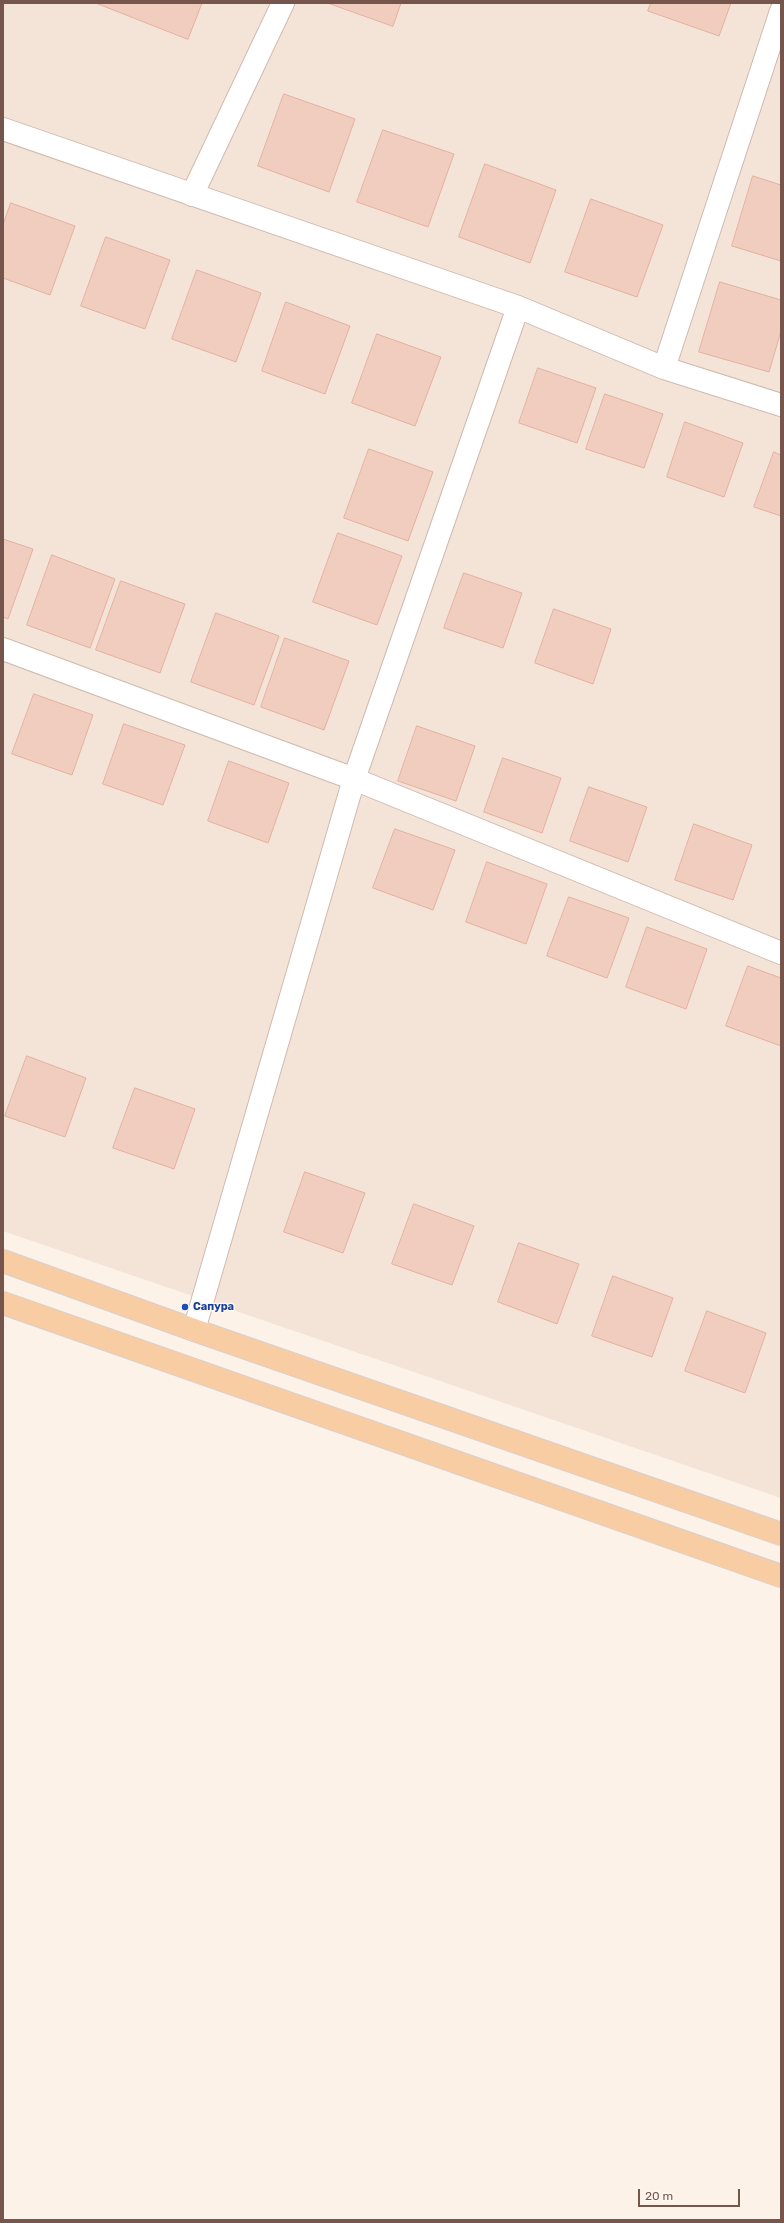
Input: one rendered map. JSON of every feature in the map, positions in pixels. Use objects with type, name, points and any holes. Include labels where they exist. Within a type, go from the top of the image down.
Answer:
[{"type":"main road","points":[[3,1261],[194,1330],[781,1534]]},
{"type":"main road","points":[[3,1303],[781,1576]]},
{"type":"street","points":[[192,195],[283,3]]},
{"type":"street","points":[[664,368],[781,11]]},
{"type":"street","points":[[3,129],[518,307],[664,368],[781,405]]},
{"type":"street","points":[[194,1330],[354,779],[518,307]]},
{"type":"street","points":[[3,649],[354,779],[781,952]]},
{"type":"shaded area","points":[[3,3],[781,3],[781,1498],[3,1231]]},
{"type":"building","points":[[96,3],[202,3],[188,39]]},
{"type":"building","points":[[328,3],[401,3],[393,26]]},
{"type":"building","points":[[651,3],[731,3],[719,36],[648,11]]},
{"type":"building","points":[[284,94],[355,119],[329,192],[258,166]]},
{"type":"building","points":[[383,130],[454,154],[428,227],[357,202]]},
{"type":"building","points":[[485,164],[556,190],[530,263],[459,237]]},
{"type":"building","points":[[753,176],[781,185],[781,261],[732,246]]},
{"type":"building","points":[[591,199],[663,225],[637,297],[565,272]]},
{"type":"building","points":[[11,203],[75,226],[50,295],[3,278],[3,225]]},
{"type":"building","points":[[106,237],[170,260],[145,329],[81,306]]},
{"type":"building","points":[[197,270],[261,293],[236,362],[172,339]]},
{"type":"building","points":[[720,282],[781,300],[781,331],[769,372],[699,352]]},
{"type":"building","points":[[286,302],[350,326],[325,394],[262,371]]},
{"type":"building","points":[[377,334],[441,357],[415,426],[352,403]]},
{"type":"building","points":[[538,368],[596,388],[577,443],[519,423]]},
{"type":"building","points":[[605,394],[663,414],[644,468],[586,449]]},
{"type":"building","points":[[685,422],[743,443],[724,497],[667,477]]},
{"type":"building","points":[[369,449],[433,472],[408,541],[344,518]]},
{"type":"building","points":[[774,452],[781,455],[781,516],[754,507]]},
{"type":"building","points":[[338,533],[402,556],[377,625],[313,602]]},
{"type":"building","points":[[3,539],[33,549],[8,619],[3,617]]},
{"type":"building","points":[[52,555],[115,579],[90,648],[27,625]]},
{"type":"building","points":[[464,573],[522,593],[503,648],[444,628]]},
{"type":"building","points":[[121,581],[185,604],[160,673],[96,650]]},
{"type":"building","points":[[554,609],[611,629],[593,684],[535,663]]},
{"type":"building","points":[[216,613],[279,636],[254,705],[191,682]]},
{"type":"building","points":[[285,638],[349,661],[324,730],[261,707]]},
{"type":"building","points":[[34,694],[93,715],[72,775],[12,754]]},
{"type":"building","points":[[124,724],[185,745],[163,805],[103,784]]},
{"type":"building","points":[[417,726],[475,746],[456,801],[398,781]]},
{"type":"building","points":[[503,758],[561,778],[542,833],[484,812]]},
{"type":"building","points":[[229,761],[289,783],[268,843],[208,821]]},
{"type":"building","points":[[589,787],[647,807],[628,862],[570,841]]},
{"type":"building","points":[[694,824],[752,845],[733,900],[675,880]]},
{"type":"building","points":[[395,829],[455,850],[433,910],[373,888]]},
{"type":"building","points":[[487,862],[547,884],[526,944],[466,922]]},
{"type":"building","points":[[569,897],[629,918],[607,978],[547,956]]},
{"type":"building","points":[[647,927],[707,949],[686,1009],[626,987]]},
{"type":"building","points":[[748,966],[781,978],[781,1046],[726,1026]]},
{"type":"building","points":[[27,1056],[86,1078],[65,1137],[5,1116]]},
{"type":"building","points":[[135,1088],[195,1109],[174,1169],[113,1148]]},
{"type":"building","points":[[305,1172],[365,1193],[343,1253],[284,1232]]},
{"type":"building","points":[[414,1204],[474,1226],[452,1285],[392,1264]]},
{"type":"building","points":[[519,1243],[579,1264],[557,1324],[498,1302]]},
{"type":"building","points":[[613,1276],[673,1298],[652,1357],[592,1336]]},
{"type":"building","points":[[707,1311],[766,1333],[745,1393],[685,1371]]},
{"type":"place","name":"Сапура","points":[[185,1307]]}]
